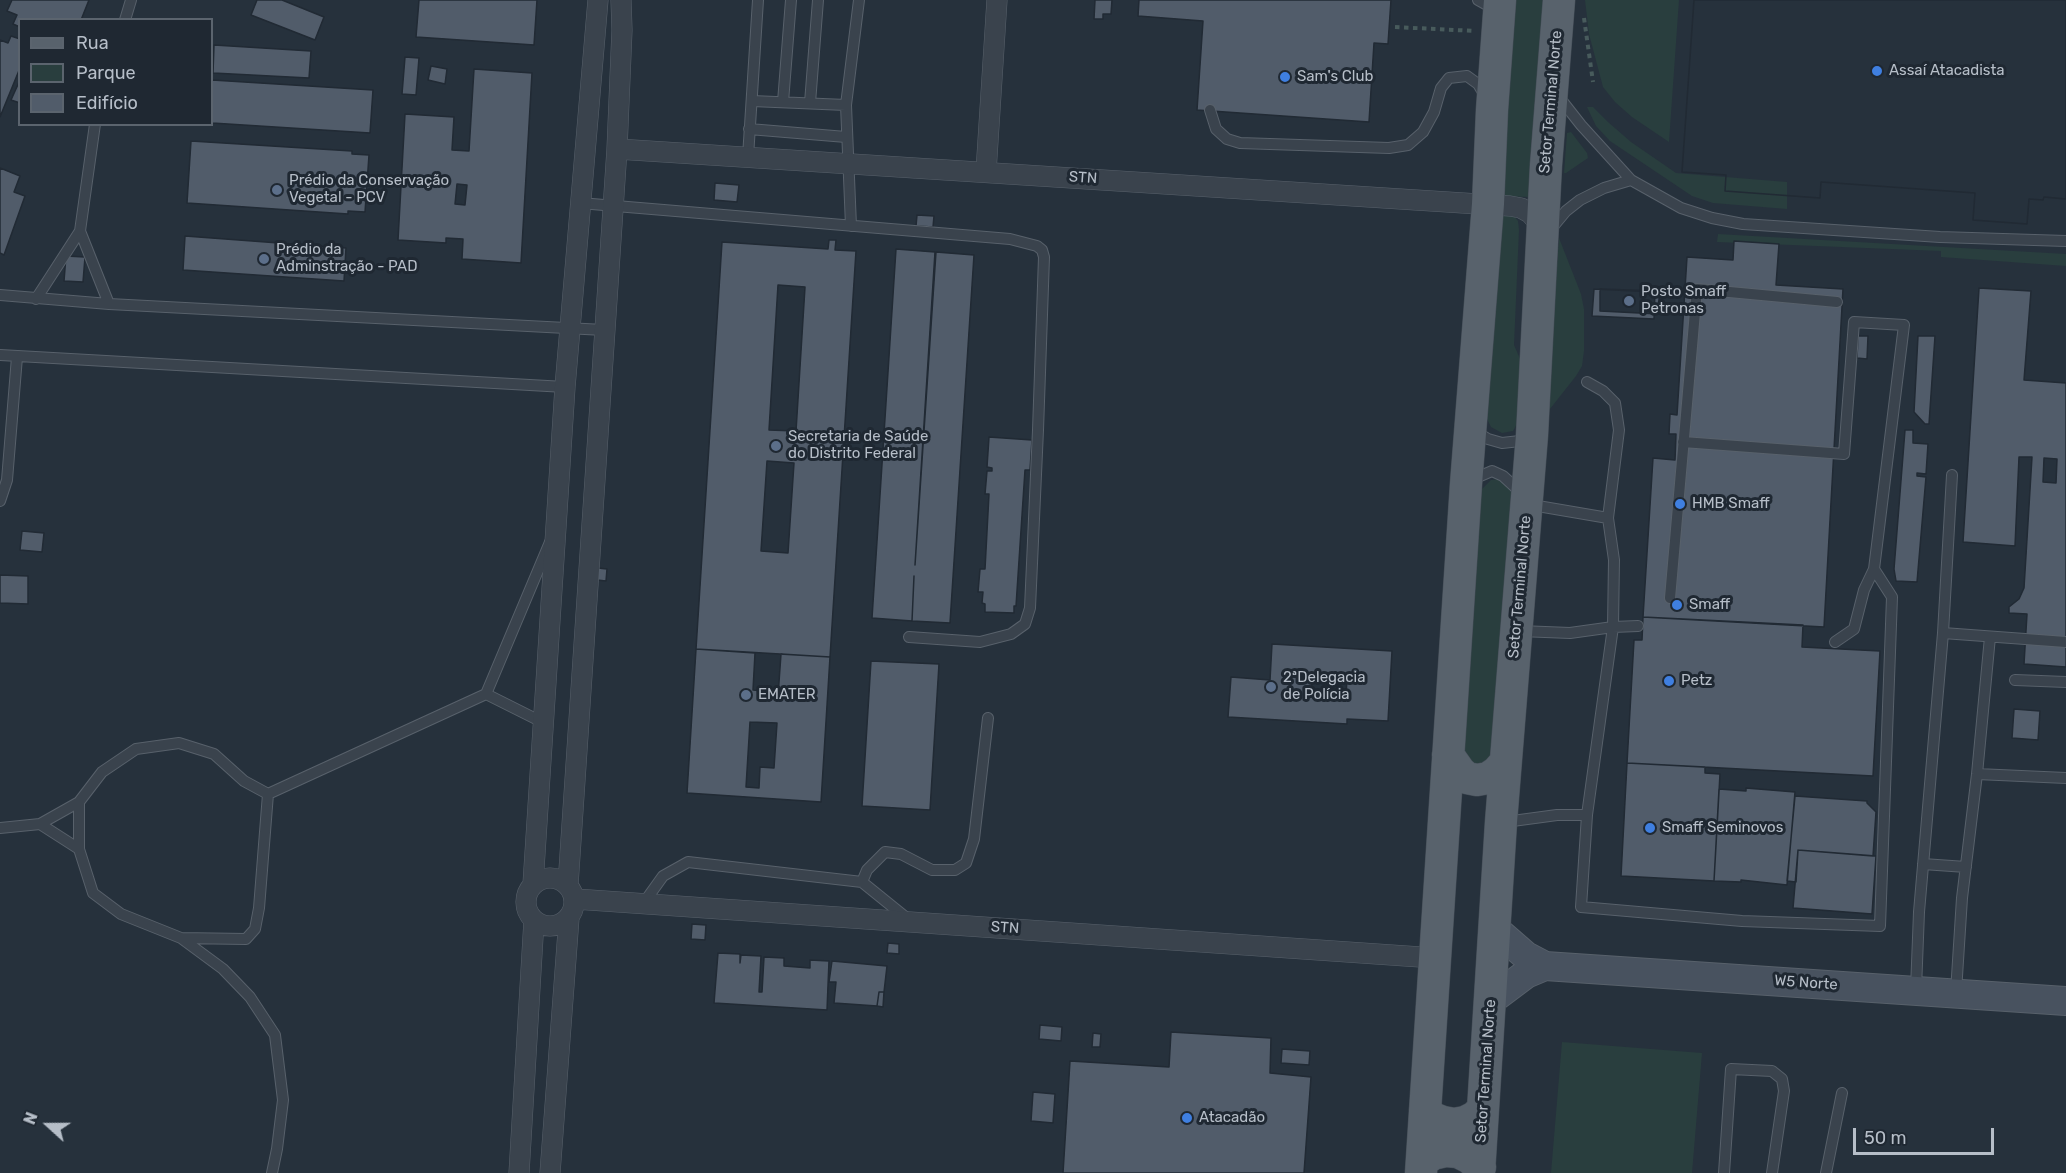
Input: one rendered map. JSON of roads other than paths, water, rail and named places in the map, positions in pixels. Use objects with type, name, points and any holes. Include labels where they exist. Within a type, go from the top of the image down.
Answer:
[{"type":"main road","name":"Setor Terminal Norte","points":[[1479,1170],[1505,764],[1532,435],[1542,234],[1553,88],[1571,5]]},
{"type":"main road","points":[[1422,1167],[1466,484],[1488,204],[1494,11]]},
{"type":"main road","points":[[1448,755],[1460,772],[1467,778],[1477,780],[1488,778],[1505,764]]},
{"type":"main road","points":[[1444,818],[1465,803],[1474,802],[1489,809],[1501,822]]},
{"type":"main road","name":"W5 Norte","points":[[1495,929],[1526,956],[1545,966],[2066,1001]]},
{"type":"main road","points":[[1490,1000],[1526,974],[1545,966]]},
{"type":"main road","points":[[1425,1110],[1433,1118],[1454,1124],[1475,1117],[1483,1109]]},
{"type":"main road","points":[[1422,1167],[1433,1154],[1446,1151],[1458,1152],[1470,1158],[1479,1170]]},
{"type":"street","points":[[519,1173],[534,920],[527,906],[527,898],[533,884],[565,387],[598,0]]},
{"type":"street","points":[[550,1173],[568,918],[574,906],[571,892],[617,149],[621,0]]},
{"type":"street","points":[[986,172],[997,0]]},
{"type":"street","name":"STN","points":[[617,149],[1488,204],[1521,208],[1530,213],[1542,234]]},
{"type":"street","points":[[533,884],[555,878],[571,892]]},
{"type":"street","name":"STN","points":[[571,892],[643,904],[1435,958]]},
{"type":"street","points":[[534,920],[548,927],[556,926],[568,918]]},
{"type":"lane","points":[[126,18],[131,0]]},
{"type":"lane","points":[[748,157],[758,0]]},
{"type":"lane","points":[[783,102],[791,0]]},
{"type":"lane","points":[[810,103],[818,0]]},
{"type":"lane","points":[[851,226],[846,105],[859,0]]},
{"type":"lane","points":[[1210,110],[1216,129],[1227,139],[1240,143],[1378,149],[1408,145],[1416,139],[1428,124],[1445,81],[1453,76],[1467,76],[1478,84],[1492,110]]},
{"type":"lane","points":[[1553,88],[1581,125],[1631,180],[1681,208],[1712,218],[1743,224],[1940,237],[2066,241]]},
{"type":"lane","points":[[752,101],[846,105]]},
{"type":"lane","points":[[36,299],[80,231],[95,126]]},
{"type":"lane","points":[[749,129],[846,137]]},
{"type":"lane","points":[[1542,234],[1580,200],[1604,188],[1631,180]]},
{"type":"lane","points":[[580,203],[1010,239],[1037,246],[1042,250],[1044,257],[1030,608],[1025,624],[1011,634],[980,642],[909,637]]},
{"type":"lane","points":[[80,231],[110,304]]},
{"type":"lane","points":[[1670,598],[1697,289],[1837,302]]},
{"type":"lane","points":[[0,295],[110,304],[604,330]]},
{"type":"lane","points":[[1683,442],[1844,454],[1854,322],[1904,325],[1874,569],[1864,590],[1854,629],[1835,642]]},
{"type":"lane","points":[[0,355],[565,387]]},
{"type":"lane","points":[[0,501],[7,480],[17,357]]},
{"type":"lane","points":[[1587,382],[1603,391],[1615,403],[1619,430],[1608,518],[1614,560],[1613,627],[1587,815],[1581,907],[1742,921],[1880,926],[1892,597],[1874,569]]},
{"type":"lane","points":[[1470,426],[1488,439],[1502,442],[1520,441],[1532,435]]},
{"type":"lane","points":[[1466,484],[1473,478],[1492,471],[1503,476],[1526,504],[1608,518]]},
{"type":"lane","points":[[1916,990],[1923,864],[1943,633],[1952,475]]},
{"type":"lane","points":[[268,794],[486,694],[556,528]]},
{"type":"lane","points":[[1516,631],[1570,633],[1638,626]]},
{"type":"lane","points":[[1943,633],[2066,642]]},
{"type":"lane","points":[[1956,993],[1966,867],[1990,637]]},
{"type":"lane","points":[[2015,680],[2066,682]]},
{"type":"lane","points":[[486,694],[544,723]]},
{"type":"lane","points":[[862,882],[867,870],[885,852],[901,854],[932,870],[955,870],[966,863],[974,839],[988,718]]},
{"type":"lane","points":[[0,828],[40,824],[78,802],[102,772],[136,749],[179,743],[214,754],[244,781],[268,794]]},
{"type":"lane","points":[[1977,774],[2066,778]]},
{"type":"lane","points":[[181,938],[246,939],[255,929],[259,908],[268,794]]},
{"type":"lane","points":[[78,802],[79,849],[93,893],[121,914],[181,938],[223,969],[250,997],[275,1035],[283,1100],[278,1149],[272,1173]]},
{"type":"lane","points":[[1501,822],[1557,815],[1587,815]]},
{"type":"lane","points":[[40,824],[79,849]]},
{"type":"lane","points":[[643,904],[663,876],[688,862],[862,882],[911,922]]},
{"type":"lane","points":[[1923,864],[1966,867]]},
{"type":"lane","points":[[1724,1173],[1731,1069],[1772,1071],[1782,1079],[1784,1091],[1772,1173]]},
{"type":"lane","points":[[1826,1173],[1842,1093]]},
{"type":"place","name":"Assaí Atacadista","points":[[1877,71]]},
{"type":"place","name":"Sam's Club","points":[[1285,77]]},
{"type":"place","name":"Prédio da Conservação Vegetal - PCV","points":[[277,190]]},
{"type":"place","name":"Prédio da Adminstração - PAD","points":[[264,259]]},
{"type":"place","name":"Posto Smaff Petronas","points":[[1629,301]]},
{"type":"place","name":"Secretaria de Saúde do Distrito Federal","points":[[776,446]]},
{"type":"place","name":"HMB Smaff","points":[[1680,504]]},
{"type":"place","name":"Smaff","points":[[1677,605]]},
{"type":"place","name":"Petz","points":[[1669,681]]},
{"type":"place","name":"2ªDelegacia de Polícia","points":[[1271,687]]},
{"type":"place","name":"EMATER","points":[[746,695]]},
{"type":"place","name":"Smaff Seminovos","points":[[1650,828]]},
{"type":"place","name":"Atacadão","points":[[1187,1118]]}]
